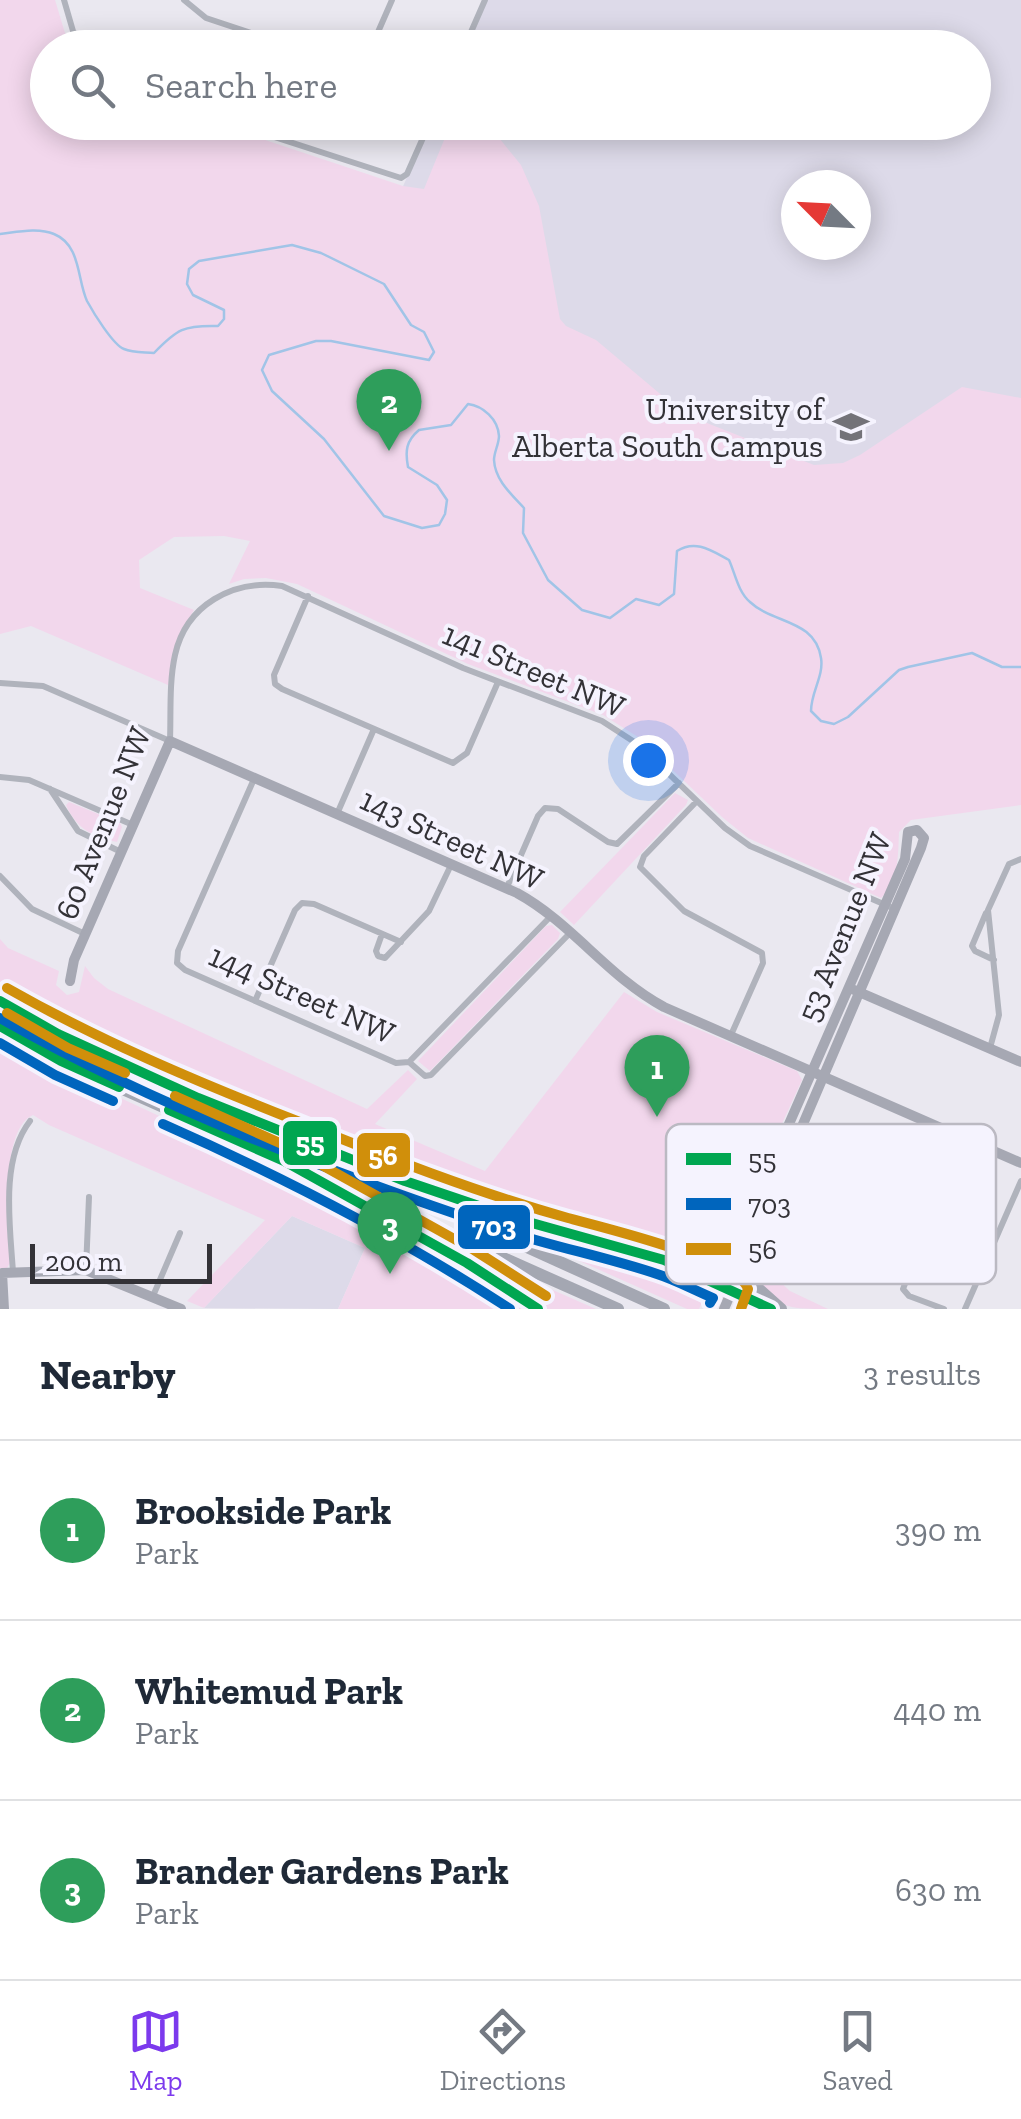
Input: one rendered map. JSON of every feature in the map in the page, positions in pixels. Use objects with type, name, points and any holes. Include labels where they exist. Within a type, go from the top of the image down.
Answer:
[{"type":"highway","points":[[0,1000],[70,1040],[664,1309]]},
{"type":"highway","points":[[0,1026],[60,1060],[618,1309]]},
{"type":"highway","points":[[198,1098],[424,1188],[664,1260]]},
{"type":"highway","points":[[284,1161],[467,1263],[538,1309]]},
{"type":"highway","points":[[719,1284],[771,1309]]},
{"type":"highway","points":[[753,1284],[781,1309]]},
{"type":"street","points":[[64,0],[74,30]]},
{"type":"street","points":[[184,0],[206,18],[242,30]]},
{"type":"street","points":[[378,30],[392,0]]},
{"type":"street","points":[[472,30],[486,0]]},
{"type":"street","points":[[285,140],[404,178],[422,140]]},
{"type":"street","name":"141 Street NW","points":[[233,589],[276,585],[308,596],[498,682],[609,725],[639,745],[750,846],[890,906]]},
{"type":"street","name":"60 Avenue NW","points":[[70,980],[74,960],[170,740],[174,662],[182,636],[206,604],[233,589]]},
{"type":"street","points":[[308,596],[275,671],[274,681],[282,689],[447,762],[458,762],[466,753],[498,682]]},
{"type":"street","name":"143 Street NW","points":[[0,683],[43,686],[506,888],[552,914],[643,995],[932,1124]]},
{"type":"street","points":[[337,814],[374,729]]},
{"type":"street","points":[[0,777],[19,777],[133,825]]},
{"type":"street","name":"144 Street NW","points":[[254,778],[178,951],[177,962],[185,970],[396,1063],[409,1062]]},
{"type":"street","points":[[506,888],[545,808],[558,809],[611,844],[617,844],[679,783]]},
{"type":"street","points":[[50,789],[75,828],[121,852]]},
{"type":"street","points":[[697,801],[640,864],[644,874],[684,911],[762,952],[763,962],[730,1036]]},
{"type":"street","name":"53 Avenue NW","points":[[793,1124],[890,906],[924,842],[923,834],[917,830],[908,832],[905,859],[890,906]]},
{"type":"street","points":[[996,960],[972,946],[1010,864],[1021,859]]},
{"type":"street","points":[[382,934],[376,949],[380,957],[387,956],[429,911],[452,864]]},
{"type":"street","points":[[0,876],[32,909],[85,934]]},
{"type":"street","points":[[255,1000],[295,910],[302,903],[311,903],[401,942]]},
{"type":"street","points":[[988,910],[999,1020],[990,1049]]},
{"type":"street","points":[[552,914],[409,1062],[426,1076],[440,1066],[571,932]]},
{"type":"street","points":[[854,989],[1021,1062]]},
{"type":"street","name":"53 Avenue NW","points":[[798,1124],[817,1074]]},
{"type":"street","points":[[4,1309],[11,1174],[19,1138],[30,1121]]},
{"type":"street","name":"143 Street NW","points":[[996,1152],[1021,1163]]},
{"type":"street","points":[[996,1238],[1021,1181]]},
{"type":"street","points":[[86,1270],[89,1197]]},
{"type":"street","points":[[153,1296],[180,1233]]},
{"type":"street","points":[[5,1272],[86,1270],[182,1309]]},
{"type":"street","name":"53 Avenue NW","points":[[724,1309],[727,1284]]},
{"type":"street","name":"53 Avenue NW","points":[[709,1308],[728,1284]]},
{"type":"street","points":[[904,1284],[904,1292],[944,1309]]},
{"type":"street","points":[[965,1309],[976,1284]]},
{"type":"shaded area","points":[[0,0],[55,0],[64,30],[30,30],[30,140],[265,140],[403,186],[424,189],[444,140],[501,140],[521,165],[539,206],[560,319],[566,326],[596,340],[684,414],[814,465],[843,463],[860,455],[962,387],[1021,398],[1021,805],[911,820],[899,832],[894,876],[881,898],[748,838],[638,737],[603,715],[468,664],[297,584],[266,578],[229,584],[250,541],[224,536],[174,537],[139,560],[140,588],[194,610],[177,639],[168,685],[31,626],[0,634]]},
{"type":"shaded area","name":"University of Alberta South Campus","points":[[486,0],[1021,0],[1021,636],[370,261],[423,140],[991,140],[991,30],[473,30]]},
{"type":"shaded area","points":[[675,793],[688,800],[686,805],[574,925],[560,912]]},
{"type":"shaded area","points":[[69,802],[120,823],[117,842],[80,825],[66,805]]},
{"type":"shaded area","points":[[552,925],[560,933],[558,939],[430,1071],[418,1061],[546,926]]},
{"type":"shaded area","points":[[0,939],[8,948],[59,971],[56,985],[67,995],[79,992],[85,966],[108,989],[367,1109],[408,1070],[417,1079],[375,1124],[485,1171],[624,992],[657,1012],[797,1071],[802,1080],[782,1124],[666,1124],[666,1254],[480,1202],[404,1175],[144,1062],[0,985]]},
{"type":"shaded area","points":[[0,1042],[323,1192],[447,1257],[529,1309],[338,1309],[365,1248],[292,1216],[204,1308],[187,1301],[265,1220],[33,1115],[22,1124],[10,1159],[10,1263],[7,1268],[0,1268]]},
{"type":"shaded area","points":[[445,1201],[666,1267],[666,1284],[710,1285],[699,1309],[687,1309]]},
{"type":"shaded area","points":[[292,1216],[365,1248],[338,1309],[204,1308]]},
{"type":"shaded area","points":[[437,1239],[596,1309],[546,1309],[436,1242]]},
{"type":"shaded area","points":[[760,1284],[782,1284],[828,1309],[791,1307],[767,1293]]},
{"type":"waterway","points":[[0,234],[41,231],[63,239],[74,254],[87,301],[98,320],[119,346],[135,352],[154,353],[182,330],[218,326],[224,319],[224,310],[193,295],[187,284],[189,269],[199,261],[292,245],[321,253],[384,284],[411,325],[424,332],[434,352],[429,360],[316,341],[269,355],[262,370],[272,391],[324,439],[384,516],[422,528],[439,525],[447,500],[437,485],[408,467],[411,438],[419,430],[451,425],[468,404],[479,407],[496,424],[497,474],[524,508],[523,533],[548,580],[582,610],[610,618],[636,599],[659,605],[674,594],[677,551],[697,546],[716,553],[729,560],[750,602],[802,629],[817,645],[821,665],[811,711],[821,721],[834,724],[848,717],[899,670],[908,667],[972,653],[1002,667],[1021,667]]},
{"type":"transit line","name":"56","points":[[7,988],[150,1060],[364,1148],[499,1197],[666,1246]]},
{"type":"transit line","name":"55","points":[[0,1001],[58,1034],[198,1098],[405,1181],[514,1218],[666,1261]]},
{"type":"transit line","name":"56","points":[[7,1013],[68,1048],[125,1073]]},
{"type":"transit line","name":"703","points":[[0,1018],[120,1081],[246,1136],[503,1230],[666,1277]]},
{"type":"transit line","name":"55","points":[[0,1026],[61,1061],[119,1087]]},
{"type":"transit line","name":"703","points":[[0,1043],[55,1075],[113,1101]]},
{"type":"transit line","name":"56","points":[[175,1096],[291,1148],[474,1250],[546,1296]]},
{"type":"transit line","name":"55","points":[[169,1110],[284,1161],[467,1263],[538,1309]]},
{"type":"transit line","name":"703","points":[[163,1124],[340,1209],[510,1309]]},
{"type":"transit line","name":"703","points":[[682,1284],[713,1298],[710,1303]]},
{"type":"transit line","name":"55","points":[[716,1284],[771,1309]]},
{"type":"transit line","name":"56","points":[[741,1309],[748,1289],[744,1284]]},
{"type":"place","name":"University of Alberta South Campus","points":[[851,427]]},
{"type":"place","name":"Whitemud Park","points":[[389,451]]},
{"type":"place","name":"Brookside Park","points":[[657,1117]]},
{"type":"place","name":"Brander Gardens Park","points":[[390,1274]]}]
